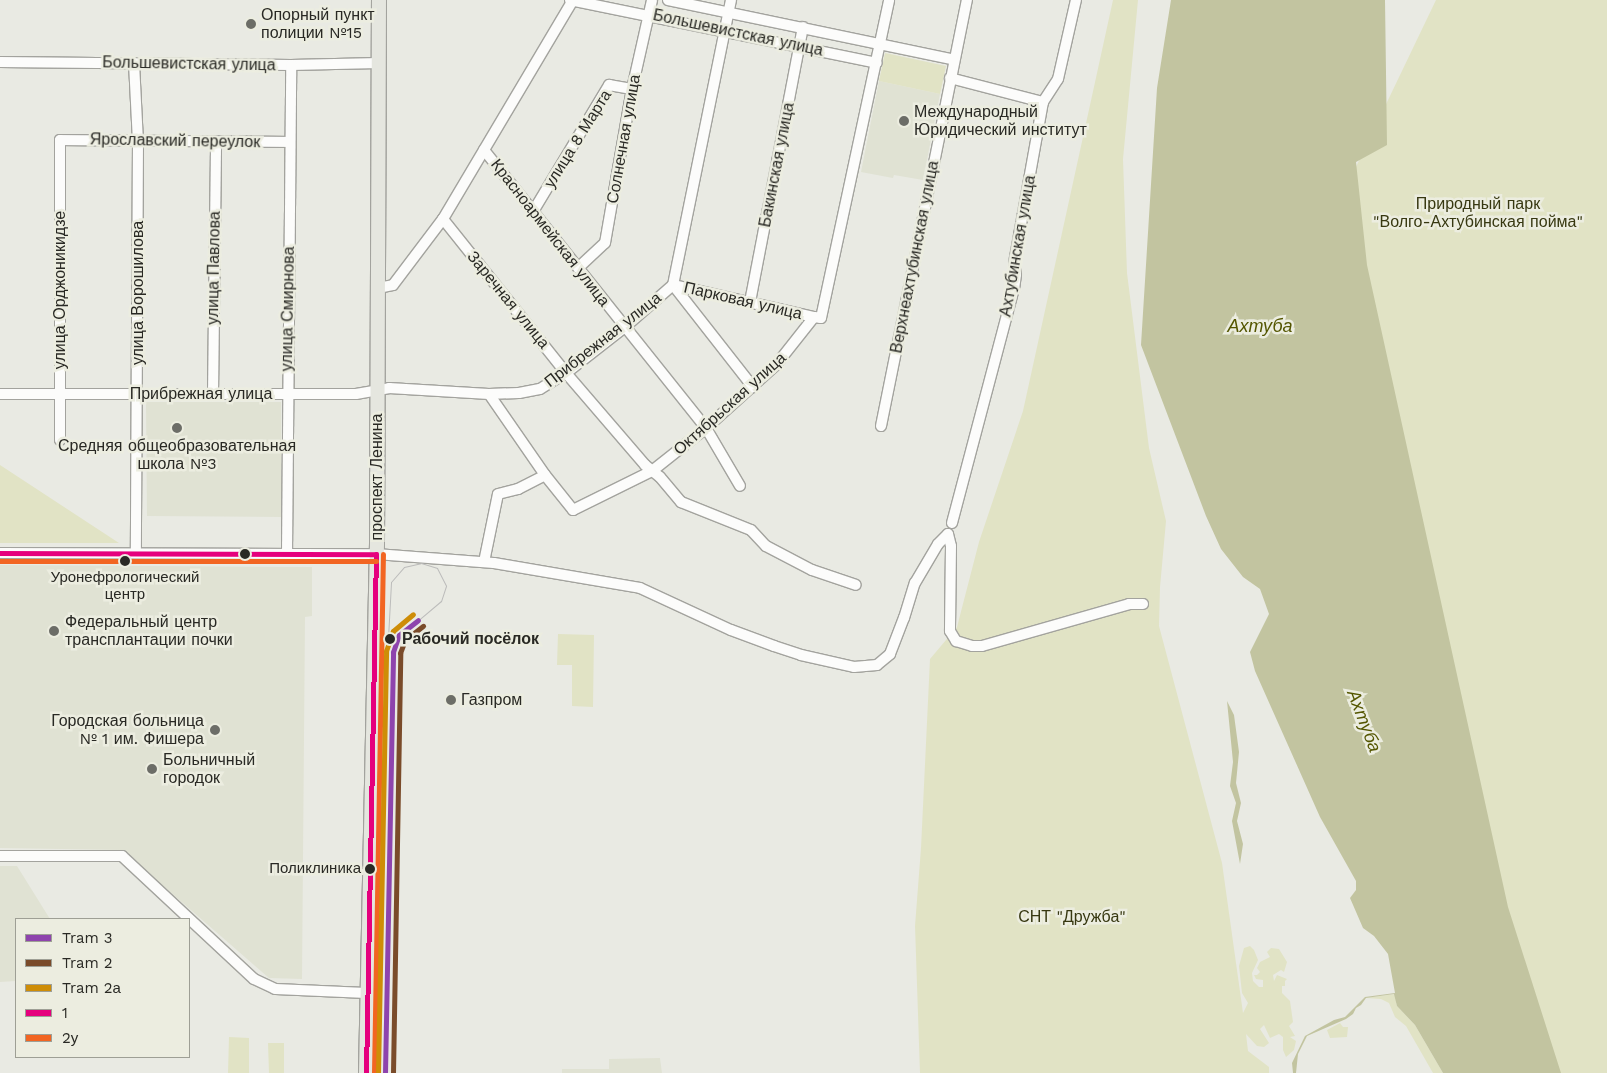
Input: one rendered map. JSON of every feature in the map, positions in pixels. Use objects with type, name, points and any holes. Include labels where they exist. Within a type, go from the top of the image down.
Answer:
[{"type":"main road","name":"проспект Ленина","points":[[366,1073],[378,390],[379,0]]},
{"type":"street","name":"Большевистская улица","points":[[572,0],[800,45],[877,63]]},
{"type":"street","points":[[378,288],[393,285],[443,219],[572,0]]},
{"type":"street","name":"Солнечная улица","points":[[579,268],[605,244],[632,89],[652,0]]},
{"type":"street","name":"Большевистская улица","points":[[668,0],[954,60]]},
{"type":"street","name":"Прибрежная улица","points":[[0,394],[356,394],[389,388],[489,394],[519,393],[540,389],[566,373],[625,327],[673,285],[731,0]]},
{"type":"street","name":"Октябрьская улица","points":[[489,394],[545,475],[573,510],[652,471],[753,387],[790,350],[814,317],[820,318],[877,63],[889,0]]},
{"type":"street","name":"Верхнеахтубинская улица","points":[[881,426],[967,0]]},
{"type":"street","name":"Ахтубинская улица","points":[[952,523],[1014,289],[1016,274],[1014,263],[1044,102],[1058,79],[1075,12],[1076,0]]},
{"type":"street","points":[[1075,12],[1085,0]]},
{"type":"street","name":"Бакинская улица","points":[[750,302],[803,27]]},
{"type":"street","name":"Большевистская улица","points":[[0,62],[291,65],[378,63]]},
{"type":"street","name":"улица Ворошилова","points":[[134,64],[138,141],[136,553]]},
{"type":"street","name":"улица Смирнова","points":[[287,553],[291,65]]},
{"type":"street","points":[[950,78],[1044,102]]},
{"type":"street","name":"улица 8 Марта","points":[[534,210],[610,85],[632,89]]},
{"type":"street","name":"Ярославский переулок","points":[[60,140],[290,142]]},
{"type":"street","name":"улица Орджоникидзе","points":[[60,140],[60,440]]},
{"type":"street","name":"улица Павлова","points":[[213,394],[216,142]]},
{"type":"street","name":"Красноармейская улица","points":[[484,150],[534,210],[706,428],[740,486]]},
{"type":"street","name":"Заречная улица","points":[[443,219],[566,373],[681,502],[751,530],[766,546],[812,570],[856,585]]},
{"type":"street","points":[[673,285],[753,387]]},
{"type":"street","name":"Парковая улица","points":[[673,285],[814,317]]},
{"type":"street","points":[[489,562],[498,494],[518,490],[545,475]]},
{"type":"street","points":[[0,553],[376,554],[489,562],[640,588],[731,630],[801,655],[854,667],[877,665],[890,654],[904,618],[914,583],[938,544],[948,534],[952,554],[950,631],[956,641],[972,646],[982,646],[1129,604],[1143,604]]},
{"type":"street","points":[[0,856],[122,856],[189,918]]},
{"type":"street","points":[[190,919],[254,978],[275,989],[367,994]]},
{"type":"shaded area","points":[[879,81],[940,94],[923,180],[894,175],[893,178],[861,172]]},
{"type":"shaded area","points":[[146,402],[281,402],[282,517],[147,516]]},
{"type":"shaded area","name":"Больничный городок","points":[[0,565],[312,567],[312,616],[305,617],[302,979],[269,978],[122,850],[0,848]]},
{"type":"shaded area","points":[[0,866],[17,866],[49,918],[15,918],[15,981],[0,982]]},
{"type":"shaded area","points":[[660,1058],[662,1073],[562,1073],[562,1069],[609,1069],[609,1059]]},
{"type":"green space","name":"СНТ \"Дружба\"","points":[[1113,0],[1138,0],[1123,159],[1127,273],[1149,448],[1166,521],[1160,587],[1159,626],[1222,863],[1243,1013],[1248,1003],[1242,993],[1239,966],[1244,948],[1250,946],[1258,960],[1252,973],[1253,981],[1259,987],[1263,987],[1263,980],[1256,979],[1254,975],[1260,972],[1257,968],[1260,962],[1270,957],[1267,952],[1271,948],[1279,949],[1287,962],[1284,972],[1281,970],[1273,975],[1274,981],[1277,975],[1287,979],[1285,986],[1282,986],[1282,993],[1290,1001],[1293,1022],[1289,1026],[1295,1036],[1290,1037],[1296,1041],[1294,1050],[1286,1057],[1283,1050],[1283,1037],[1279,1034],[1270,1038],[1264,1025],[1260,1029],[1269,1043],[1264,1047],[1257,1046],[1246,1034],[1248,1051],[1269,1067],[1269,1073],[920,1073],[915,926],[921,848],[930,659],[957,627],[979,542],[1023,411]]},
{"type":"green space","name":"Природный парк \"Волго-Ахтубинская пойма\"","points":[[1436,0],[1607,0],[1607,1073],[1540,1073],[1342,196]]},
{"type":"green space","points":[[885,53],[946,66],[940,94],[879,81]]},
{"type":"green space","points":[[0,465],[119,543],[0,543]]},
{"type":"green space","points":[[558,634],[594,635],[593,707],[572,706],[572,665],[557,665]]},
{"type":"green space","points":[[1395,994],[1397,1006],[1415,1025],[1443,1073],[1433,1073],[1406,1026],[1395,1017],[1389,1003],[1381,999],[1366,998]]},
{"type":"green space","points":[[1340,1023],[1343,1027],[1348,1027],[1347,1037],[1330,1038],[1327,1030]]},
{"type":"green space","points":[[229,1037],[249,1038],[249,1073],[228,1073]]},
{"type":"green space","points":[[268,1043],[284,1043],[284,1073],[269,1073]]},
{"type":"water","name":"Ахтуба","points":[[1171,0],[1385,0],[1387,145],[1356,162],[1367,265],[1508,907],[1561,1073],[1443,1073],[1415,1025],[1397,1006],[1394,994],[1366,998],[1353,1014],[1346,1019],[1307,1036],[1298,1054],[1296,1073],[1293,1073],[1292,1063],[1305,1036],[1334,1020],[1345,1017],[1365,997],[1395,993],[1388,954],[1374,936],[1363,928],[1350,898],[1356,890],[1356,881],[1320,817],[1255,671],[1250,652],[1269,614],[1260,589],[1243,577],[1221,549],[1206,516],[1141,345],[1157,88]]},
{"type":"water","points":[[1227,701],[1234,715],[1239,752],[1236,783],[1241,803],[1237,821],[1243,844],[1240,864],[1232,821],[1236,803],[1230,786],[1233,762]]},
{"type":"tram line","points":[[388,638],[391,582],[404,567],[421,563],[437,568],[446,586],[441,601],[418,620]]},
{"type":"tram line","name":"2а","points":[[378,1073],[386,651],[393,631],[413,614]]},
{"type":"tram line","name":"3","points":[[385,1073],[393,652],[399,635],[418,620]]},
{"type":"tram line","name":"2","points":[[393,1073],[400,653],[405,640],[423,626]]},
{"type":"transit line","name":"1","points":[[0,553],[376,554]]},
{"type":"transit line","name":"1","points":[[366,1073],[376,554]]},
{"type":"transit line","name":"2у","points":[[374,1073],[383,554]]},
{"type":"transit line","name":"2у","points":[[0,561],[376,561]]},
{"type":"place","name":"Опорный пункт полиции №15","points":[[251,24]]},
{"type":"place","name":"Международный Юридический институт","points":[[904,121]]},
{"type":"place","name":"Средняя общеобразовательная школа №3","points":[[177,428]]},
{"type":"place","name":"Уронефрологический центр","points":[[125,561]]},
{"type":"place","name":"Федеральный центр трансплантации почки","points":[[54,631]]},
{"type":"place","name":"Рабочий посёлок","points":[[390,639]]},
{"type":"place","name":"Газпром","points":[[451,700]]},
{"type":"place","name":"Городская больница № 1 им. Фишера","points":[[215,730]]},
{"type":"place","name":"Больничный городок","points":[[152,769]]},
{"type":"place","name":"Поликлиника","points":[[370,869]]}]
